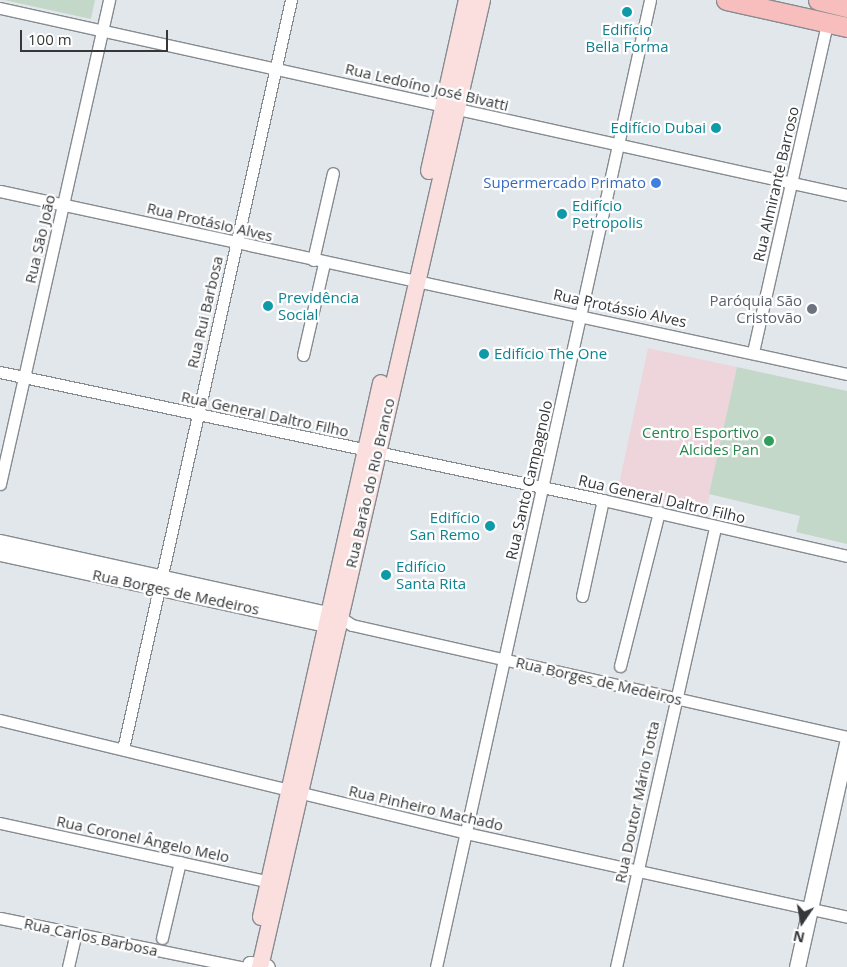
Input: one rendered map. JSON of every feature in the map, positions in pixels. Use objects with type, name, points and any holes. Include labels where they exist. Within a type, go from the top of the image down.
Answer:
[{"type":"main road","name":"Rua Barão do Rio Branco","points":[[450,108],[468,0]]},
{"type":"main road","name":"Rua Barão do Rio Branco","points":[[253,966],[275,883],[337,622],[371,451],[450,108],[482,0]]},
{"type":"main road","points":[[726,0],[847,27]]},
{"type":"street","name":"Rua São João","points":[[0,484],[109,0]]},
{"type":"street","name":"Rua Rui Barbosa","points":[[123,749],[291,0]]},
{"type":"street","name":"Rua Santo Campagnolo","points":[[436,967],[582,315],[650,0]]},
{"type":"street","name":"Rua Almirante Barroso","points":[[753,352],[832,3]]},
{"type":"street","name":"Rua Ledoíno José Bivatti","points":[[0,8],[618,146],[847,194]]},
{"type":"street","points":[[303,355],[333,173]]},
{"type":"street","name":"Rua Protásio Alves","points":[[0,191],[409,282]]},
{"type":"street","name":"Rua Protássio Alves","points":[[409,282],[582,315],[847,374]]},
{"type":"street","name":"Rua General Daltro Filho","points":[[0,372],[658,512],[847,556]]},
{"type":"street","points":[[582,596],[602,500]]},
{"type":"street","points":[[620,666],[658,512]]},
{"type":"street","name":"Rua Doutor Mário Totta","points":[[616,967],[675,698],[716,526]]},
{"type":"street","points":[[0,542],[160,583],[337,622]]},
{"type":"street","name":"Rua Borges de Medeiros","points":[[0,553],[160,583]]},
{"type":"street","name":"Rua Borges de Medeiros","points":[[337,622],[847,738]]},
{"type":"street","name":"Rua Pinheiro Machado","points":[[0,720],[466,833],[847,916]]},
{"type":"street","points":[[798,967],[847,743]]},
{"type":"street","name":"Rua Coronel Ângelo Melo","points":[[0,823],[275,883]]},
{"type":"street","points":[[162,938],[180,862]]},
{"type":"street","name":"Rua Carlos Barbosa","points":[[0,918],[75,936],[253,966]]},
{"type":"street","points":[[68,967],[75,936]]},
{"type":"shaded area","points":[[648,348],[737,367],[706,511],[617,492]]},
{"type":"green space","points":[[4,0],[95,0],[91,19]]},
{"type":"green space","name":"Centro Esportivo Alcides Pan","points":[[737,367],[847,391],[847,544],[796,532],[800,516],[709,494]]},
{"type":"place","name":"Edifício Bella Forma","points":[[627,12]]},
{"type":"place","name":"Edifício Dubai","points":[[716,128]]},
{"type":"place","name":"Supermercado Primato","points":[[656,183]]},
{"type":"place","name":"Edifício Petropolis","points":[[562,214]]},
{"type":"place","name":"Previdência Social","points":[[268,306]]},
{"type":"place","name":"Paróquia São Cristovão","points":[[812,309]]},
{"type":"place","name":"Edifício The One","points":[[484,354]]},
{"type":"place","name":"Centro Esportivo Alcides Pan","points":[[769,441]]},
{"type":"place","name":"Edifício San Remo","points":[[490,526]]},
{"type":"place","name":"Edifício Santa Rita","points":[[386,575]]}]
